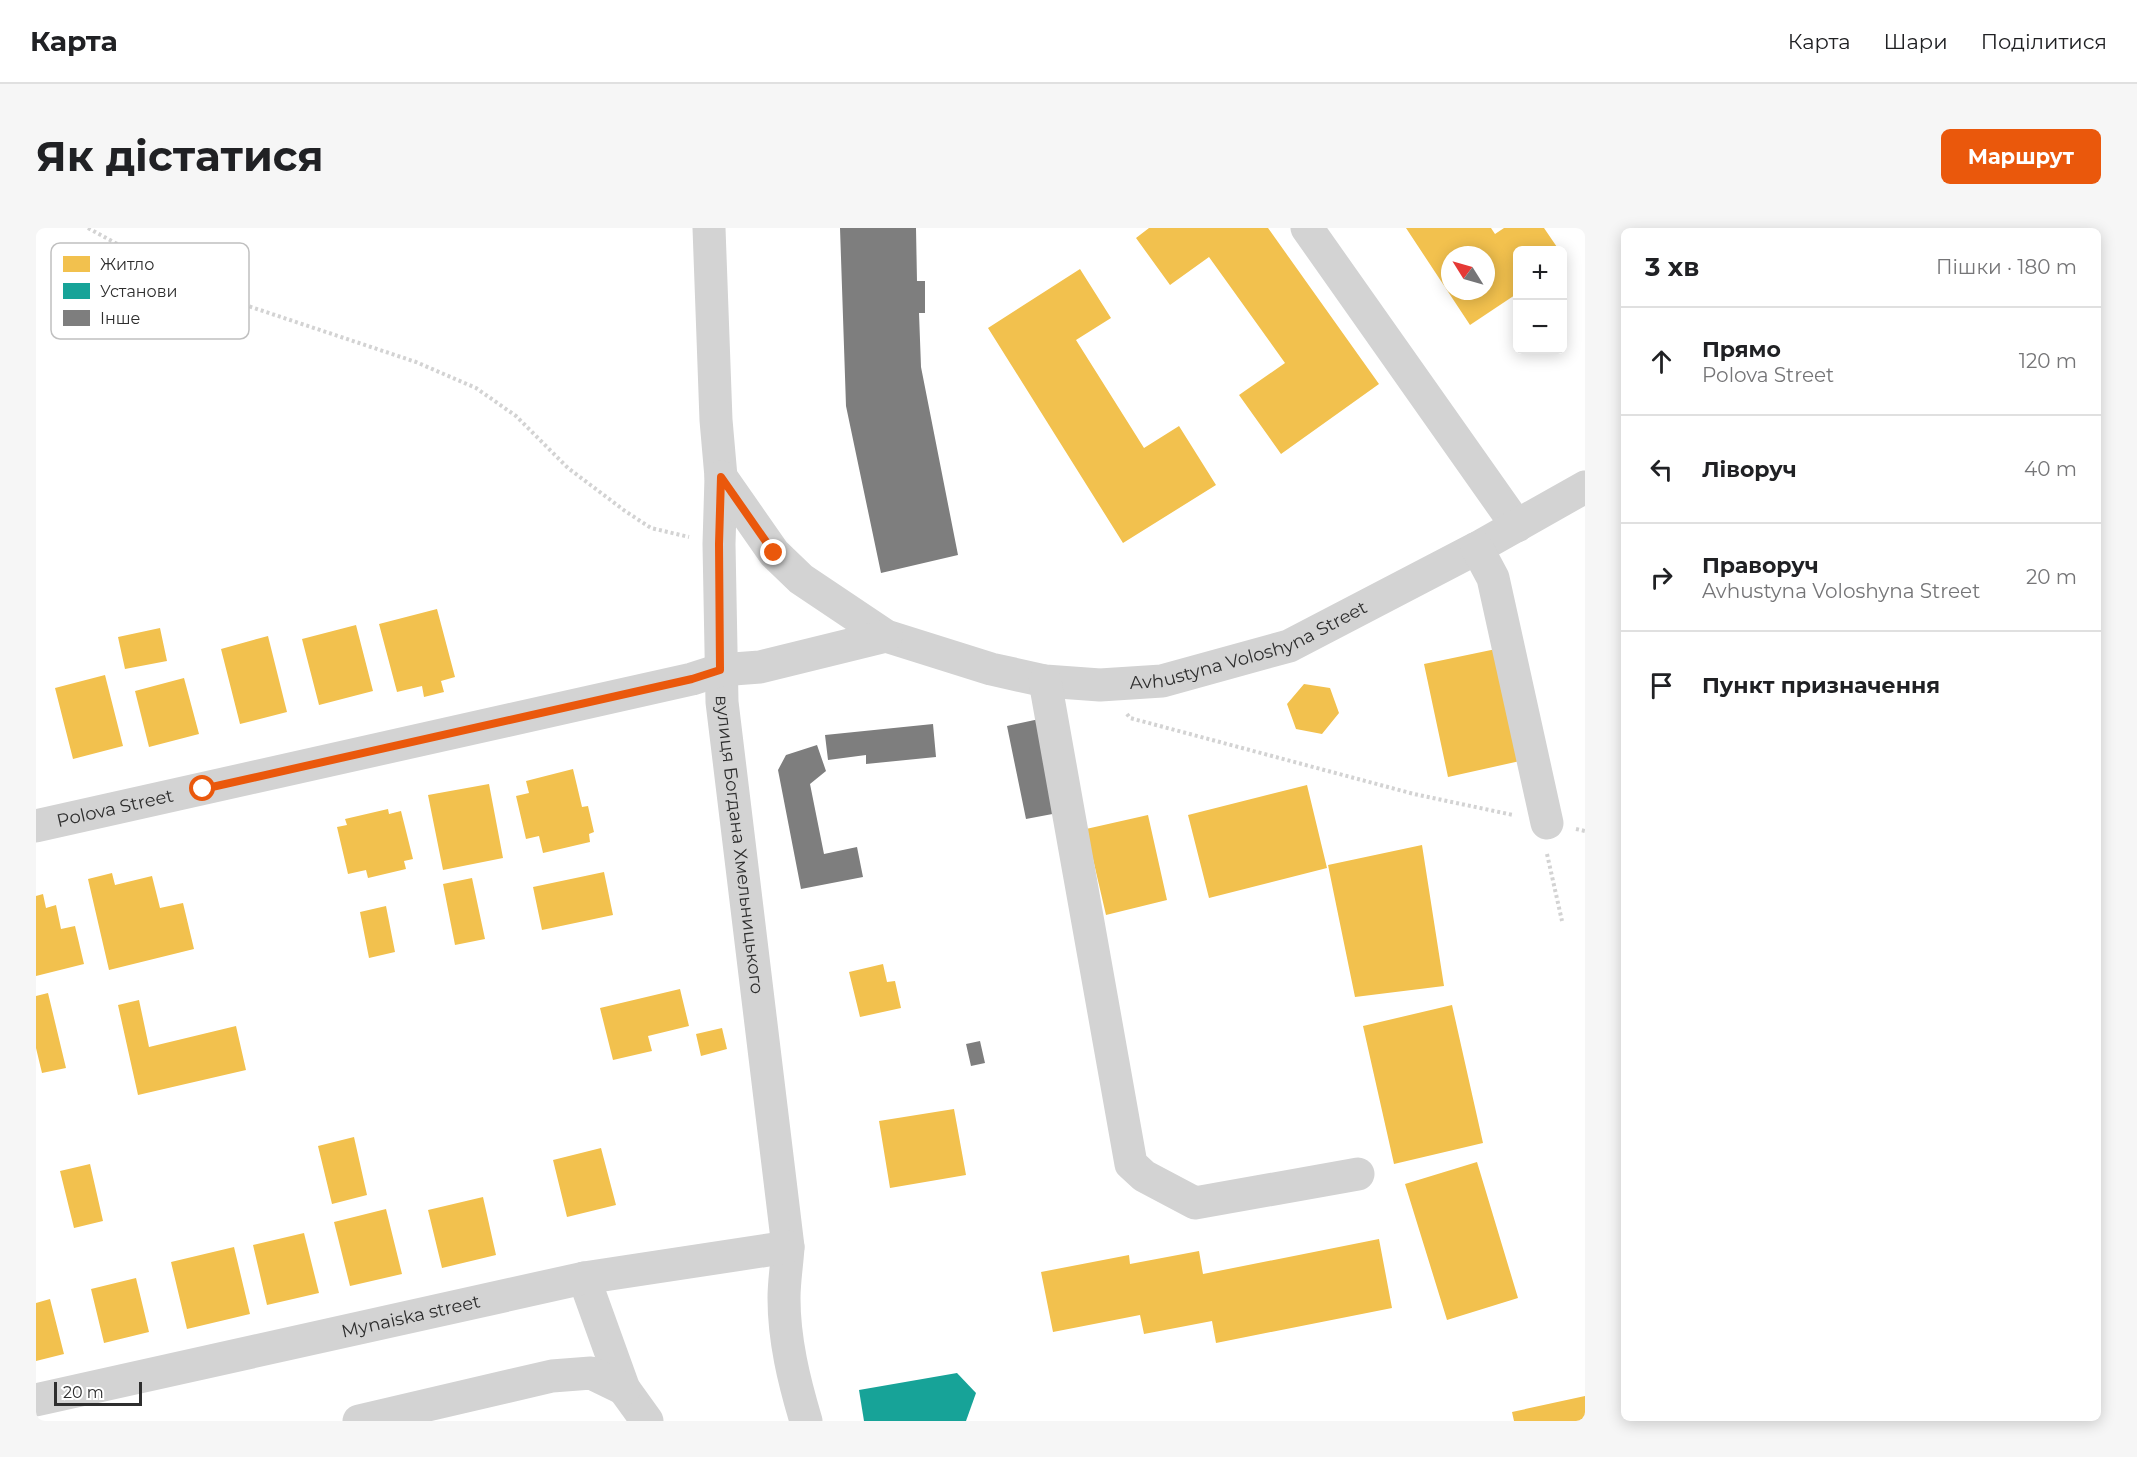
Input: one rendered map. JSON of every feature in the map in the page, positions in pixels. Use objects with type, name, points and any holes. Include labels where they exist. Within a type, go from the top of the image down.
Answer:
[{"type":"street","name":"вулиця Богдана Хмельницького","points":[[709,228],[716,420],[721,477],[720,670],[740,856],[788,1247],[784,1298],[787,1337],[796,1387],[806,1421]]},
{"type":"street","points":[[1307,228],[1517,526]]},
{"type":"street","name":"Avhustyna Voloshyna Street","points":[[721,477],[774,553],[801,579],[886,636],[991,669],[1045,681],[1100,685],[1162,681],[1289,646],[1477,548],[1585,487]]},
{"type":"street","points":[[1477,548],[1493,578],[1543,822]]},
{"type":"street","points":[[720,670],[760,667],[886,636]]},
{"type":"street","name":"Polova Street","points":[[36,826],[692,679],[720,670]]},
{"type":"street","points":[[1045,681],[1131,1164],[1144,1176],[1195,1203],[1358,1174]]},
{"type":"street","name":"Mynaiska street","points":[[36,1400],[584,1278],[788,1247]]},
{"type":"street","points":[[584,1278],[624,1389],[647,1421]]},
{"type":"street","points":[[359,1421],[552,1376],[591,1373],[624,1389]]},
{"type":"path","points":[[88,228],[115,243]]},
{"type":"path","points":[[249,306],[416,362],[476,388],[516,416],[568,468],[625,512],[651,528],[719,544]]},
{"type":"path","points":[[1100,685],[1130,718],[1414,794],[1585,831]]},
{"type":"path","points":[[1543,822],[1562,921]]},
{"type":"building: Житло","points":[[1149,228],[1268,228],[1379,384],[1281,454],[1239,395],[1285,363],[1209,257],[1170,285],[1136,238]]},
{"type":"building: Житло","points":[[1406,228],[1491,228],[1495,234],[1504,228],[1544,228],[1556,246],[1513,246],[1513,296],[1470,325],[1454,300],[1495,300],[1495,246],[1441,246],[1441,281]]},
{"type":"building: Житло","points":[[1080,269],[1111,318],[1076,340],[1144,448],[1179,426],[1216,485],[1123,543],[988,328]]},
{"type":"building: Житло","points":[[437,609],[455,677],[441,681],[444,692],[424,697],[422,686],[397,692],[379,624]]},
{"type":"building: Житло","points":[[356,625],[373,691],[319,705],[302,639]]},
{"type":"building: Житло","points":[[160,628],[167,661],[125,669],[118,637]]},
{"type":"building: Житло","points":[[268,636],[287,712],[240,724],[221,649]]},
{"type":"building: Житло","points":[[1496,649],[1520,761],[1448,777],[1424,664]]},
{"type":"building: Житло","points":[[105,675],[123,746],[73,759],[55,688]]},
{"type":"building: Житло","points":[[184,678],[199,734],[149,747],[135,691]]},
{"type":"building: Житло","points":[[1304,684],[1330,688],[1339,713],[1322,734],[1296,729],[1287,704]]},
{"type":"building: Житло","points":[[573,769],[582,807],[588,806],[594,832],[589,834],[590,842],[543,853],[539,836],[526,839],[516,796],[529,793],[526,781]]},
{"type":"building: Житло","points":[[489,784],[503,858],[443,870],[428,795]]},
{"type":"building: Житло","points":[[1307,785],[1327,868],[1209,898],[1188,815]]},
{"type":"building: Житло","points":[[388,809],[389,814],[401,811],[413,859],[404,861],[406,869],[368,878],[366,870],[348,874],[337,827],[347,825],[345,819]]},
{"type":"building: Житло","points":[[1148,815],[1167,900],[1106,915],[1086,829]]},
{"type":"building: Житло","points":[[1422,845],[1444,986],[1355,997],[1328,865]]},
{"type":"building: Житло","points":[[604,872],[613,915],[542,930],[533,887]]},
{"type":"building: Житло","points":[[112,873],[115,885],[152,876],[160,908],[183,903],[194,949],[109,970],[88,879]]},
{"type":"building: Житло","points":[[472,878],[485,939],[455,945],[443,884]]},
{"type":"building: Житло","points":[[43,894],[46,908],[56,905],[61,929],[75,926],[84,964],[36,976],[36,896]]},
{"type":"building: Житло","points":[[386,906],[395,952],[369,958],[360,912]]},
{"type":"building: Житло","points":[[883,964],[887,982],[895,981],[901,1008],[860,1017],[849,972]]},
{"type":"building: Житло","points":[[680,989],[689,1026],[648,1036],[652,1051],[613,1060],[600,1008]]},
{"type":"building: Житло","points":[[48,993],[66,1068],[42,1073],[36,1048],[36,996]]},
{"type":"building: Житло","points":[[139,1000],[149,1047],[236,1026],[246,1070],[138,1095],[118,1005]]},
{"type":"building: Житло","points":[[1452,1005],[1483,1143],[1394,1164],[1363,1026]]},
{"type":"building: Житло","points":[[722,1028],[727,1049],[701,1056],[696,1034]]},
{"type":"building: Житло","points":[[954,1109],[966,1175],[890,1188],[879,1121]]},
{"type":"building: Житло","points":[[354,1137],[367,1195],[332,1204],[318,1146]]},
{"type":"building: Житло","points":[[601,1148],[616,1205],[567,1217],[553,1160]]},
{"type":"building: Житло","points":[[1477,1162],[1518,1298],[1447,1320],[1405,1184]]},
{"type":"building: Житло","points":[[90,1164],[103,1221],[74,1228],[60,1171]]},
{"type":"building: Житло","points":[[483,1197],[496,1255],[442,1268],[428,1210]]},
{"type":"building: Житло","points":[[386,1209],[402,1274],[350,1286],[334,1222]]},
{"type":"building: Житло","points":[[304,1233],[319,1293],[267,1305],[253,1245]]},
{"type":"building: Житло","points":[[1379,1239],[1392,1308],[1216,1343],[1212,1321],[1144,1334],[1140,1315],[1053,1332],[1041,1272],[1129,1255],[1130,1264],[1199,1251],[1203,1274]]},
{"type":"building: Житло","points":[[234,1247],[250,1314],[187,1329],[171,1262]]},
{"type":"building: Житло","points":[[136,1278],[149,1332],[104,1343],[91,1289]]},
{"type":"building: Житло","points":[[50,1299],[64,1354],[36,1361],[36,1303]]},
{"type":"building: Житло","points":[[1585,1396],[1585,1421],[1514,1421],[1512,1412]]},
{"type":"building: Установи","points":[[957,1373],[976,1393],[966,1421],[864,1421],[859,1390]]},
{"type":"building: Інше","points":[[840,228],[916,228],[917,281],[925,281],[925,313],[919,313],[921,367],[958,555],[881,573],[846,406]]},
{"type":"building: Інше","points":[[1044,718],[1063,812],[1026,819],[1007,726]]},
{"type":"building: Інше","points":[[933,724],[936,757],[866,764],[866,755],[828,760],[825,735]]},
{"type":"building: Інше","points":[[817,745],[826,771],[810,784],[824,854],[857,847],[863,877],[801,889],[778,770],[786,755]]},
{"type":"building: Інше","points":[[980,1041],[985,1063],[971,1066],[966,1044]]},
{"type":"route","points":[[203,789],[692,679],[720,670],[721,477],[774,553]]}]
